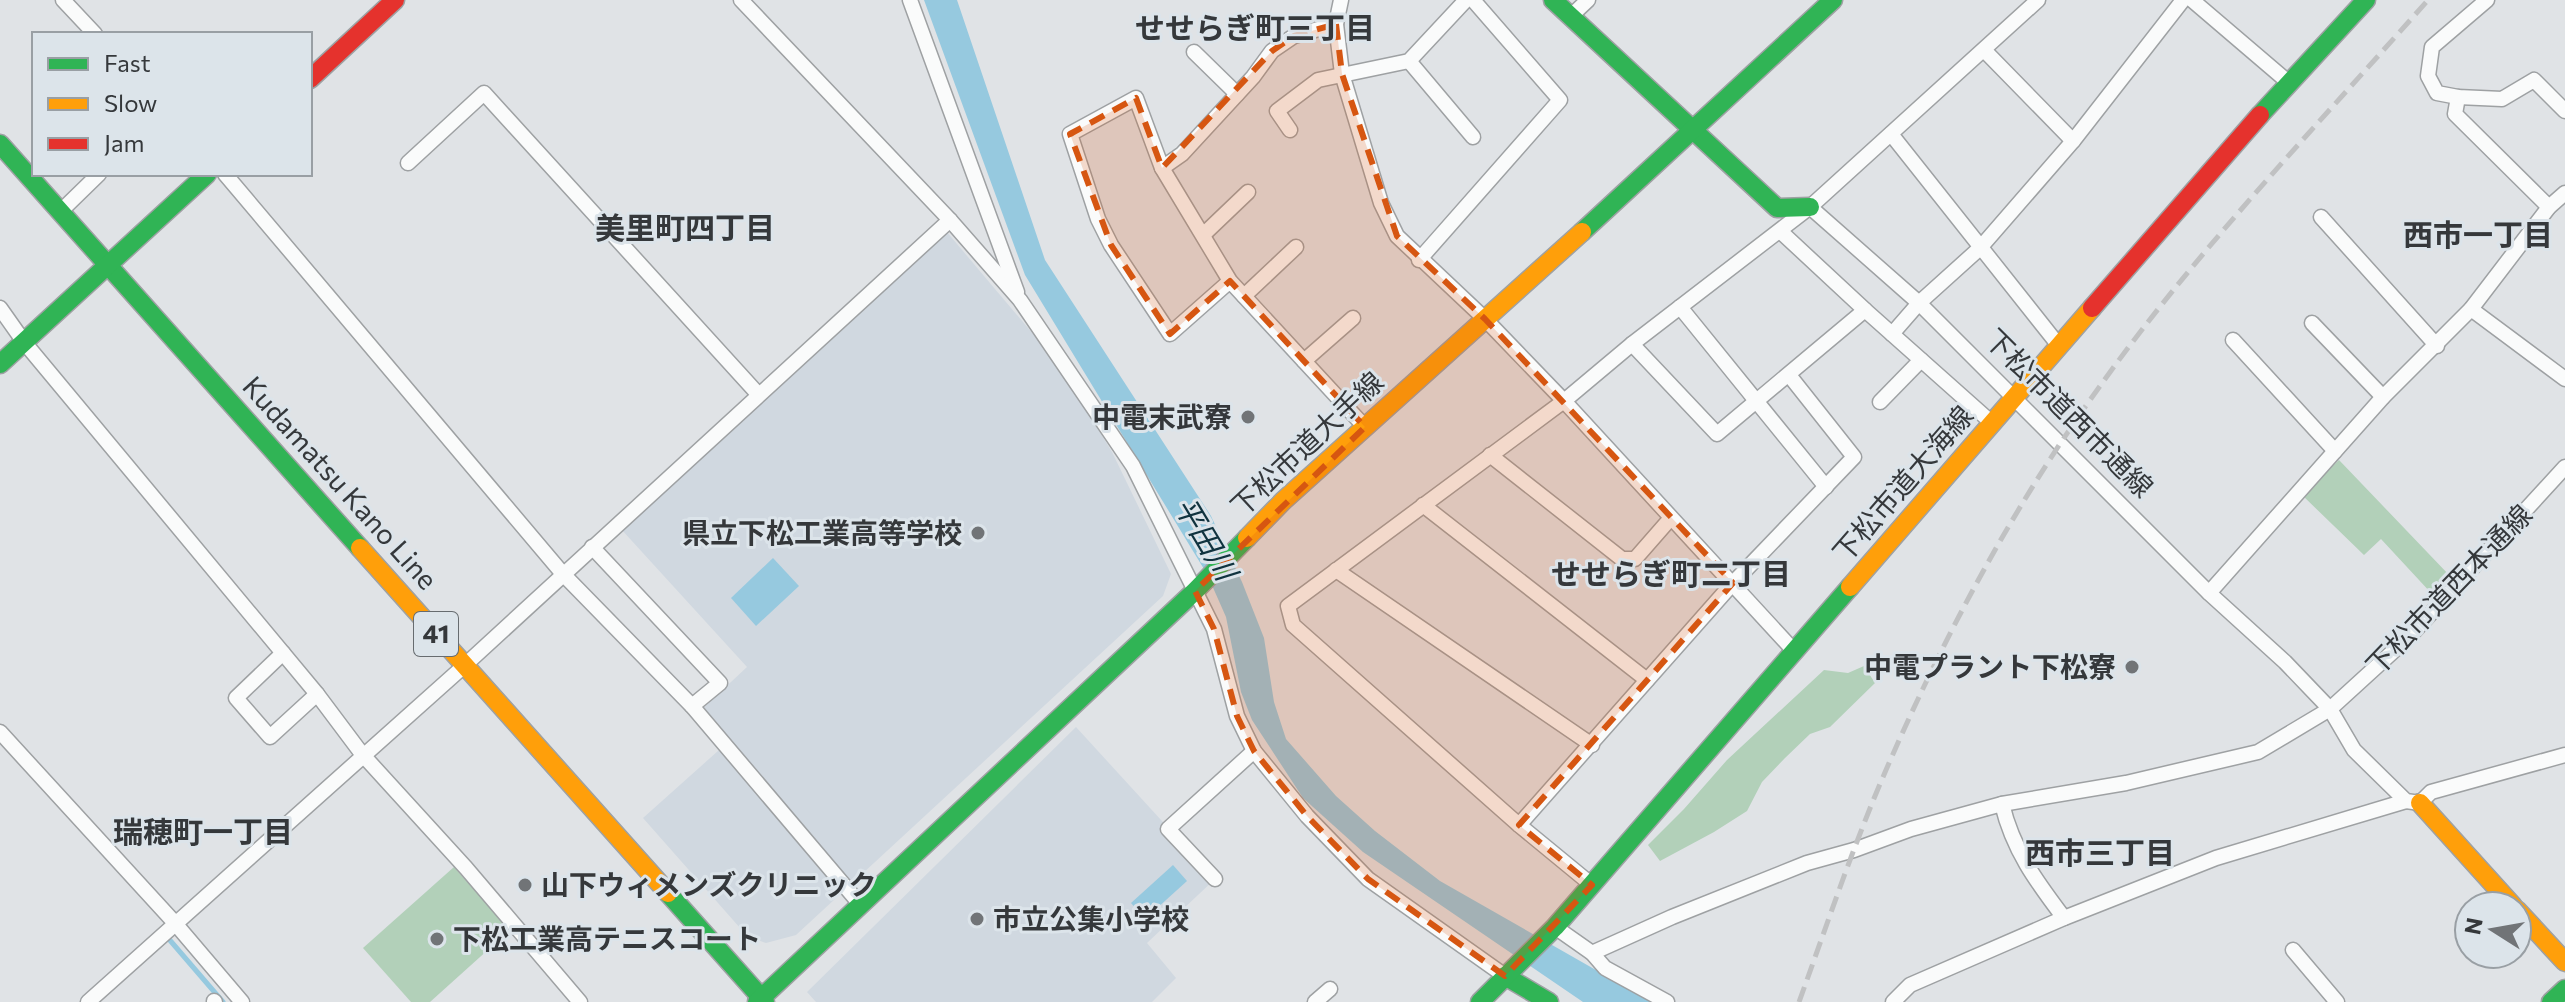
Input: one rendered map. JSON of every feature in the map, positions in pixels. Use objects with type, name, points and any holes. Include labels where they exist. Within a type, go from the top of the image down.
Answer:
[{"type":"street","points":[[63,0],[93,32]]},
{"type":"street","points":[[312,77],[395,0]]},
{"type":"street","points":[[910,0],[1020,300]]},
{"type":"street","points":[[1341,0],[1336,24],[1342,74],[1381,203],[1397,236],[1485,319],[1564,401],[1795,652]]},
{"type":"street","points":[[1290,130],[1277,111],[1318,80],[1409,61],[1466,0]]},
{"type":"street","points":[[1419,260],[1560,100],[1473,0]]},
{"type":"street","points":[[1553,0],[1777,208],[1810,207]]},
{"type":"street","points":[[1571,16],[1588,0]]},
{"type":"street","name":"下松市道大手線","points":[[761,1001],[860,904],[1201,585],[1283,501],[1693,132],[1833,0]]},
{"type":"street","points":[[1592,885],[1519,825],[1293,625],[1288,606],[1564,401],[1632,344],[1810,207],[2038,0]]},
{"type":"street","points":[[1892,334],[1919,303],[1980,248],[2073,141],[2183,0]]},
{"type":"street","points":[[2192,0],[2288,82]]},
{"type":"street","name":"下松市道大海線","points":[[1480,1002],[1555,927],[2288,82],[2366,0]]},
{"type":"street","points":[[2487,0],[2432,47],[2428,76],[2437,93],[2502,99],[2534,80],[2565,111]]},
{"type":"street","points":[[751,3],[1020,300],[1133,466],[1201,585],[1237,716],[1254,751],[1307,816],[1368,879],[1511,972],[1549,1002]]},
{"type":"street","points":[[1162,168],[1182,154],[1272,51],[1294,36],[1336,24]]},
{"type":"street","points":[[1985,51],[2073,141]]},
{"type":"street","points":[[1194,52],[1237,94]]},
{"type":"street","points":[[1409,61],[1473,137]]},
{"type":"street","points":[[408,163],[484,93],[758,394]]},
{"type":"street","points":[[2458,97],[2455,114],[2549,207]]},
{"type":"street","points":[[1230,281],[1170,334],[1111,245],[1098,219],[1070,134],[1136,98],[1162,168],[1230,281],[1365,427]]},
{"type":"street","points":[[1891,134],[2060,347]]},
{"type":"street","name":"Kudamatsu Kano Line","points":[[0,144],[761,1001]]},
{"type":"street","points":[[61,211],[97,176]]},
{"type":"street","points":[[0,364],[205,176]]},
{"type":"street","points":[[227,176],[563,574],[692,706],[860,904]]},
{"type":"street","points":[[1203,235],[1248,192]]},
{"type":"street","points":[[2209,593],[2383,397],[2471,309],[2549,207],[2565,193]]},
{"type":"street","name":"下松市道西市通線","points":[[1810,207],[1919,303],[2209,593],[2285,662],[2330,709],[2354,750],[2413,802],[2498,890]]},
{"type":"street","points":[[2321,217],[2437,346]]},
{"type":"street","points":[[88,1002],[464,666],[950,220]]},
{"type":"street","points":[[1780,231],[1992,423]]},
{"type":"street","points":[[1244,296],[1296,247]]},
{"type":"street","points":[[1680,307],[1826,487]]},
{"type":"street","points":[[0,308],[24,342],[317,694],[362,754],[466,868],[580,1002]]},
{"type":"street","points":[[2471,309],[2565,379]]},
{"type":"street","points":[[1632,344],[1717,434],[1865,310]]},
{"type":"street","points":[[1304,361],[1353,318]]},
{"type":"street","points":[[2312,323],[2383,397]]},
{"type":"street","points":[[2233,340],[2335,451]]},
{"type":"street","points":[[1880,402],[1921,360]]},
{"type":"street","points":[[1519,825],[1733,583],[1854,457],[1789,375]]},
{"type":"street","points":[[1490,455],[1622,559],[1635,559],[1670,519]]},
{"type":"street","name":"下松市道西本通線","points":[[2330,709],[2410,636],[2565,467]]},
{"type":"street","points":[[1423,505],[1647,680]]},
{"type":"street","points":[[592,547],[720,683],[692,706]]},
{"type":"street","points":[[1336,570],[1592,745]]},
{"type":"street","points":[[283,653],[236,698],[270,737],[317,694]]},
{"type":"street","points":[[1592,953],[1807,863],[1911,829],[2002,804],[2126,783],[2258,752],[2330,709]]},
{"type":"street","points":[[0,732],[174,922],[242,1002]]},
{"type":"street","points":[[1215,879],[1168,829],[1254,751]]},
{"type":"street","points":[[1893,1002],[1910,985],[2064,918],[2216,858],[2413,802],[2431,792],[2565,755]]},
{"type":"street","points":[[2002,804],[2009,834],[2043,892],[2064,918]]},
{"type":"street","points":[[1555,927],[1592,953],[1605,968],[1667,1002]]},
{"type":"street","name":"下松市道西市通線","points":[[2533,927],[2565,962]]},
{"type":"street","points":[[2293,950],[2337,1002]]},
{"type":"street","points":[[1315,1002],[1330,989]]},
{"type":"street","points":[[2551,1002],[2565,989]]},
{"type":"highlighted area","points":[[1336,24],[1342,74],[1397,236],[1485,319],[1733,583],[1519,825],[1592,885],[1505,976],[1368,879],[1307,816],[1254,751],[1237,716],[1214,629],[1195,591],[1365,427],[1230,281],[1170,334],[1111,245],[1070,134],[1136,98],[1162,168],[1272,51],[1294,36]]},
{"type":"shaded area","points":[[946,231],[1061,367],[1112,452],[1171,574],[1163,596],[796,935],[766,943],[748,937],[643,818],[728,742],[700,711],[747,667],[621,529]]},
{"type":"shaded area","points":[[1076,727],[1215,879],[1147,943],[1176,978],[1152,1002],[816,1002],[807,992]]},
{"type":"green space","points":[[2339,460],[2450,576],[2432,594],[2381,539],[2364,555],[2302,495]]},
{"type":"green space","points":[[1864,666],[1875,683],[1830,727],[1810,734],[1785,758],[1762,782],[1747,811],[1660,861],[1648,845],[1727,760],[1824,670],[1848,673]]},
{"type":"green space","name":"下松工業高テニスコート","points":[[454,867],[510,930],[430,1002],[411,1002],[363,948]]},
{"type":"water","name":"平田川","points":[[924,0],[957,0],[1045,260],[1211,516],[1264,638],[1274,702],[1286,739],[1336,796],[1375,831],[1440,881],[1652,1002],[1583,1002],[1363,852],[1303,798],[1252,720],[1241,692],[1226,617],[1207,574],[1025,275]]},
{"type":"water","points":[[773,558],[799,586],[756,626],[731,598]]},
{"type":"water","points":[[1173,865],[1187,881],[1145,919],[1131,903]]},
{"type":"waterway","points":[[168,938],[223,1002]]},
{"type":"railway","points":[[1799,1002],[1862,827],[1908,720],[1982,572],[2038,477],[2100,386],[2177,286],[2428,0]]},
{"type":"traffic: fast","points":[[1553,0],[1777,208],[1810,207]]},
{"type":"traffic: fast","points":[[1582,232],[1833,0]]},
{"type":"traffic: fast","points":[[2260,115],[2366,0]]},
{"type":"traffic: fast","points":[[0,144],[360,548]]},
{"type":"traffic: fast","points":[[0,364],[205,176]]},
{"type":"traffic: fast","points":[[757,1002],[1195,591],[1247,538]]},
{"type":"traffic: fast","points":[[1480,1002],[1555,927],[1850,587]]},
{"type":"traffic: fast","points":[[668,893],[765,1002]]},
{"type":"traffic: fast","points":[[1505,976],[1549,1002]]},
{"type":"traffic: fast","points":[[2551,1002],[2565,989]]},
{"type":"traffic: slow","points":[[1247,538],[1283,501],[1582,232]]},
{"type":"traffic: slow","points":[[1850,587],[2092,308]]},
{"type":"traffic: slow","points":[[360,548],[668,893]]},
{"type":"traffic: slow","points":[[2420,803],[2499,890]]},
{"type":"traffic: slow","points":[[2533,927],[2565,962]]},
{"type":"traffic: jam","points":[[312,77],[395,0]]},
{"type":"traffic: jam","points":[[2092,308],[2260,115]]},
{"type":"place","name":"中電末武寮","points":[[1248,417]]},
{"type":"place","name":"県立下松工業高等学校","points":[[978,533]]},
{"type":"place","name":"中電プラント下松寮","points":[[2132,667]]},
{"type":"place","name":"山下ウィメンズクリニック","points":[[525,885]]},
{"type":"place","name":"市立公集小学校","points":[[977,919]]},
{"type":"place","name":"下松工業高テニスコート","points":[[437,939]]},
{"type":"district","name":"せせらぎ町三丁目","points":[[1255,29]]},
{"type":"district","name":"美里町四丁目","points":[[685,229]]},
{"type":"district","name":"西市一丁目","points":[[2478,236]]},
{"type":"district","name":"せせらぎ町二丁目","points":[[1671,575]]},
{"type":"district","name":"瑞穂町一丁目","points":[[203,833]]},
{"type":"district","name":"西市三丁目","points":[[2100,854]]}]
